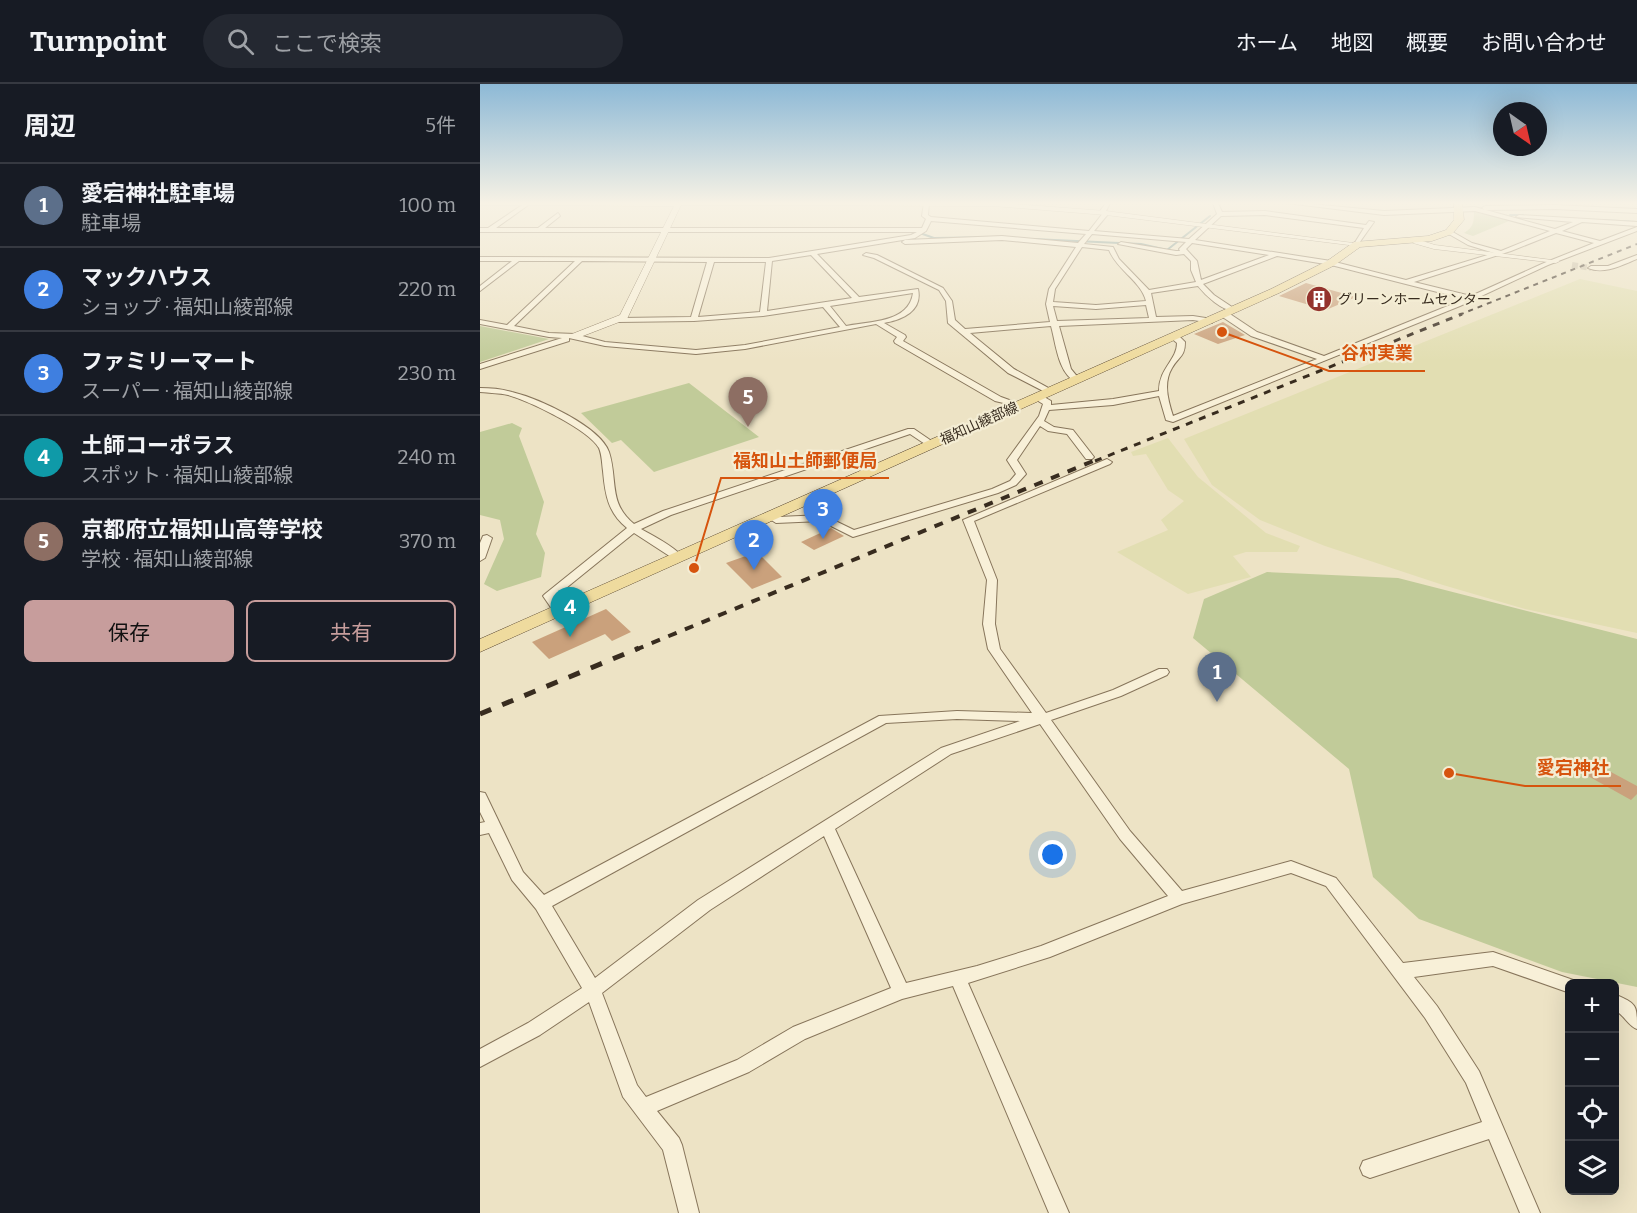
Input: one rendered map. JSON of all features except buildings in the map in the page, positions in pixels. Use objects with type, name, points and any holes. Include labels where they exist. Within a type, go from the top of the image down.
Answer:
[{"type":"main road","name":"福知山綾部線","points":[[487,643],[931,444],[1044,399],[1076,380],[1229,312],[1331,263],[1341,256]]},
{"type":"street","points":[[621,320],[655,256]]},
{"type":"street","points":[[480,260],[769,260],[795,256]]},
{"type":"street","points":[[815,256],[857,299]]},
{"type":"street","points":[[867,256],[894,275]]},
{"type":"street","points":[[872,256],[940,289],[949,301],[951,321],[1044,399],[1113,402],[1161,393]]},
{"type":"street","points":[[1074,256],[1052,289],[1049,304],[1067,369],[1076,380]]},
{"type":"street","points":[[1114,256],[1147,292],[1153,319]]},
{"type":"street","points":[[1189,256],[1194,261],[1193,274],[1198,284],[1254,334],[1324,359]]},
{"type":"street","points":[[1147,292],[1198,284],[1272,256]]},
{"type":"street","points":[[1286,256],[1331,263],[1470,298]]},
{"type":"street","points":[[1404,283],[1491,256]]},
{"type":"street","points":[[1519,256],[1572,265]]},
{"type":"street","points":[[1174,336],[1181,342],[1181,352],[1171,363],[1162,379],[1161,393],[1170,420],[1324,359],[1569,256]]},
{"type":"street","points":[[1591,268],[1609,268],[1637,257]]},
{"type":"street","points":[[480,289],[518,259]]},
{"type":"street","points":[[510,326],[580,260]]},
{"type":"street","points":[[694,319],[711,260]]},
{"type":"street","points":[[763,314],[769,260]]},
{"type":"street","points":[[480,322],[549,335],[575,336],[605,344],[696,352],[745,347],[899,318],[909,312],[917,297],[916,290],[903,281]]},
{"type":"street","points":[[480,367],[621,320],[694,319],[763,314],[916,290]]},
{"type":"street","points":[[1049,304],[1095,307],[1150,303]]},
{"type":"street","points":[[825,304],[845,329]]},
{"type":"street","points":[[965,331],[1054,323],[1193,318],[1209,321]]},
{"type":"street","points":[[877,322],[902,338],[898,341],[914,352],[1009,403]]},
{"type":"street","points":[[480,390],[511,394],[581,428],[591,436],[604,449],[608,489],[616,512],[634,528],[678,557]]},
{"type":"street","points":[[770,516],[776,520],[823,518],[852,534],[976,498],[1014,483],[1021,474],[1012,460],[1039,422],[1044,399]]},
{"type":"street","points":[[1039,422],[1051,429],[1070,432],[1089,457]]},
{"type":"street","points":[[558,610],[549,597],[634,528],[667,513],[911,431],[931,444]]},
{"type":"street","points":[[1107,462],[968,520],[992,580],[989,624],[994,649],[1125,835],[1179,898]]},
{"type":"street","points":[[480,539],[487,538],[480,558]]},
{"type":"street","points":[[480,653],[487,643]]},
{"type":"street","points":[[480,1059],[534,1029],[593,990],[704,905],[946,751],[1040,717],[1117,693],[1163,672]]},
{"type":"street","points":[[542,904],[884,719],[957,715],[1040,717]]},
{"type":"street","points":[[480,797],[487,828],[518,876],[542,904],[593,990],[630,1091],[672,1145],[689,1213]]},
{"type":"street","points":[[827,826],[901,992]]},
{"type":"street","points":[[642,1108],[743,1066],[800,1033],[901,992],[958,979],[1044,952],[1179,898],[1291,867],[1330,882],[1431,1012],[1473,1077],[1530,1213]]},
{"type":"street","points":[[1400,971],[1494,959],[1565,985]]},
{"type":"street","points":[[958,979],[1059,1213]]},
{"type":"street","points":[[1619,1004],[1626,1007],[1637,1021]]},
{"type":"street","points":[[1370,1168],[1494,1128]]},
{"type":"shaded area","points":[[1580,279],[1637,291],[1637,633],[1525,609],[1443,585],[1325,546],[1260,520],[1212,485],[1184,439]]},
{"type":"shaded area","points":[[1168,438],[1198,477],[1266,533],[1300,546],[1297,552],[1246,552],[1233,556],[1251,577],[1188,594],[1117,552],[1168,530],[1161,520],[1184,501],[1168,490],[1146,454],[1133,456],[1131,452]]},
{"type":"green space","points":[[480,326],[549,339],[480,362]]},
{"type":"green space","points":[[689,383],[759,437],[654,472],[621,440],[612,443],[581,413]]},
{"type":"green space","points":[[512,423],[522,428],[519,436],[544,502],[536,534],[545,553],[541,577],[497,591],[484,584],[504,539],[500,520],[480,515],[480,432]]},
{"type":"green space","points":[[1267,572],[1398,578],[1637,639],[1637,987],[1619,983],[1619,979],[1597,979],[1562,972],[1419,919],[1373,877],[1349,769],[1193,638],[1204,599]]},
{"type":"tunnel","points":[[1572,265],[1591,268]]},
{"type":"railway","points":[[1459,315],[1608,256]]},
{"type":"railway","points":[[1095,461],[1462,314]]},
{"type":"railway","points":[[635,650],[1098,459]]},
{"type":"railway","points":[[480,714],[639,648]]},
{"type":"place","name":"グリーンホームセンター","points":[[1319,299]]},
{"type":"place","name":"谷村実業","points":[[1222,332]]},
{"type":"place","name":"京都府立福知山高等学校","points":[[748,427]]},
{"type":"place","name":"ファミリーマート","points":[[823,539]]},
{"type":"place","name":"福知山土師郵便局","points":[[694,568]]},
{"type":"place","name":"マックハウス","points":[[754,570]]},
{"type":"place","name":"土師コーポラス","points":[[570,637]]},
{"type":"place","name":"愛宕神社駐車場","points":[[1217,702]]},
{"type":"place","name":"愛宕神社","points":[[1449,773]]}]
